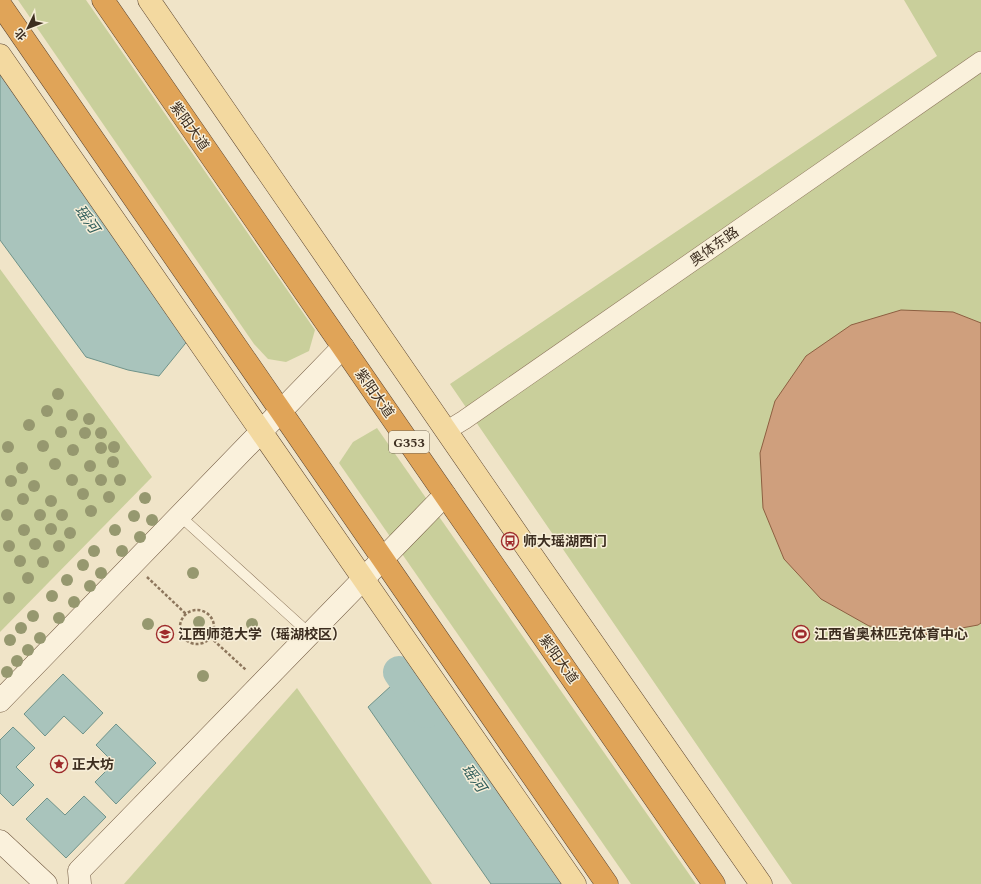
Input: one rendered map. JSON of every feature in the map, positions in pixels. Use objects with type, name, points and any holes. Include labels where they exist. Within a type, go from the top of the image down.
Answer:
[{"type":"highway","name":"紫阳大道","points":[[103,0],[714,884]]},
{"type":"highway","points":[[0,4],[606,884]]},
{"type":"main road","points":[[149,0],[446,431],[762,884]]},
{"type":"main road","points":[[0,55],[576,884]]},
{"type":"street","name":"奥体东路","points":[[446,431],[981,61]]},
{"type":"street","points":[[0,701],[343,347]]},
{"type":"street","points":[[80,884],[79,871],[445,495]]},
{"type":"street","points":[[0,842],[46,884]]},
{"type":"lane","points":[[180,516],[310,634]]},
{"type":"path","points":[[133,564],[186,614]]},
{"type":"path","points":[[193,610],[198,610],[208,615],[212,619],[213,624],[213,630],[210,637],[204,642],[198,643],[193,643],[184,638],[180,627],[181,621],[186,614],[193,610]]},
{"type":"path","points":[[210,637],[261,684]]},
{"type":"green space","points":[[18,0],[86,0],[315,330],[309,351],[286,362],[268,359],[254,344]]},
{"type":"green space","name":"江西省奥林匹克体育中心","points":[[904,0],[981,0],[981,884],[792,884],[450,384],[937,56]]},
{"type":"green space","points":[[0,269],[152,477],[0,632]]},
{"type":"green space","points":[[377,428],[696,884],[631,884],[339,463],[353,442]]},
{"type":"green space","points":[[297,688],[432,884],[124,884]]},
{"type":"water","points":[[0,69],[189,339],[159,376],[128,370],[86,357],[0,240]]},
{"type":"water","points":[[416,663],[569,884],[491,884],[368,707]]},
{"type":"water","points":[[63,674],[103,713],[83,734],[64,716],[45,736],[24,714]]},
{"type":"water","points":[[116,724],[156,763],[116,804],[95,782],[114,763],[96,745]]},
{"type":"water","points":[[13,727],[35,748],[16,767],[34,785],[13,806],[0,793],[0,740]]},
{"type":"water","points":[[84,796],[106,817],[66,858],[26,819],[47,798],[65,815]]},
{"type":"building","name":"江西省奥林匹克体育中心","points":[[901,310],[953,312],[981,323],[981,623],[978,625],[924,635],[869,626],[821,599],[784,559],[763,508],[760,453],[775,401],[806,356],[851,325]]},
{"type":"waterway","name":"瑶河","points":[[399,672],[427,712]]},
{"type":"place","name":"师大瑶湖西门","points":[[510,541]]},
{"type":"place","name":"江西师范大学（瑶湖校区）","points":[[165,634]]},
{"type":"place","name":"江西省奥林匹克体育中心","points":[[801,634]]},
{"type":"place","name":"正大坊","points":[[59,764]]}]
